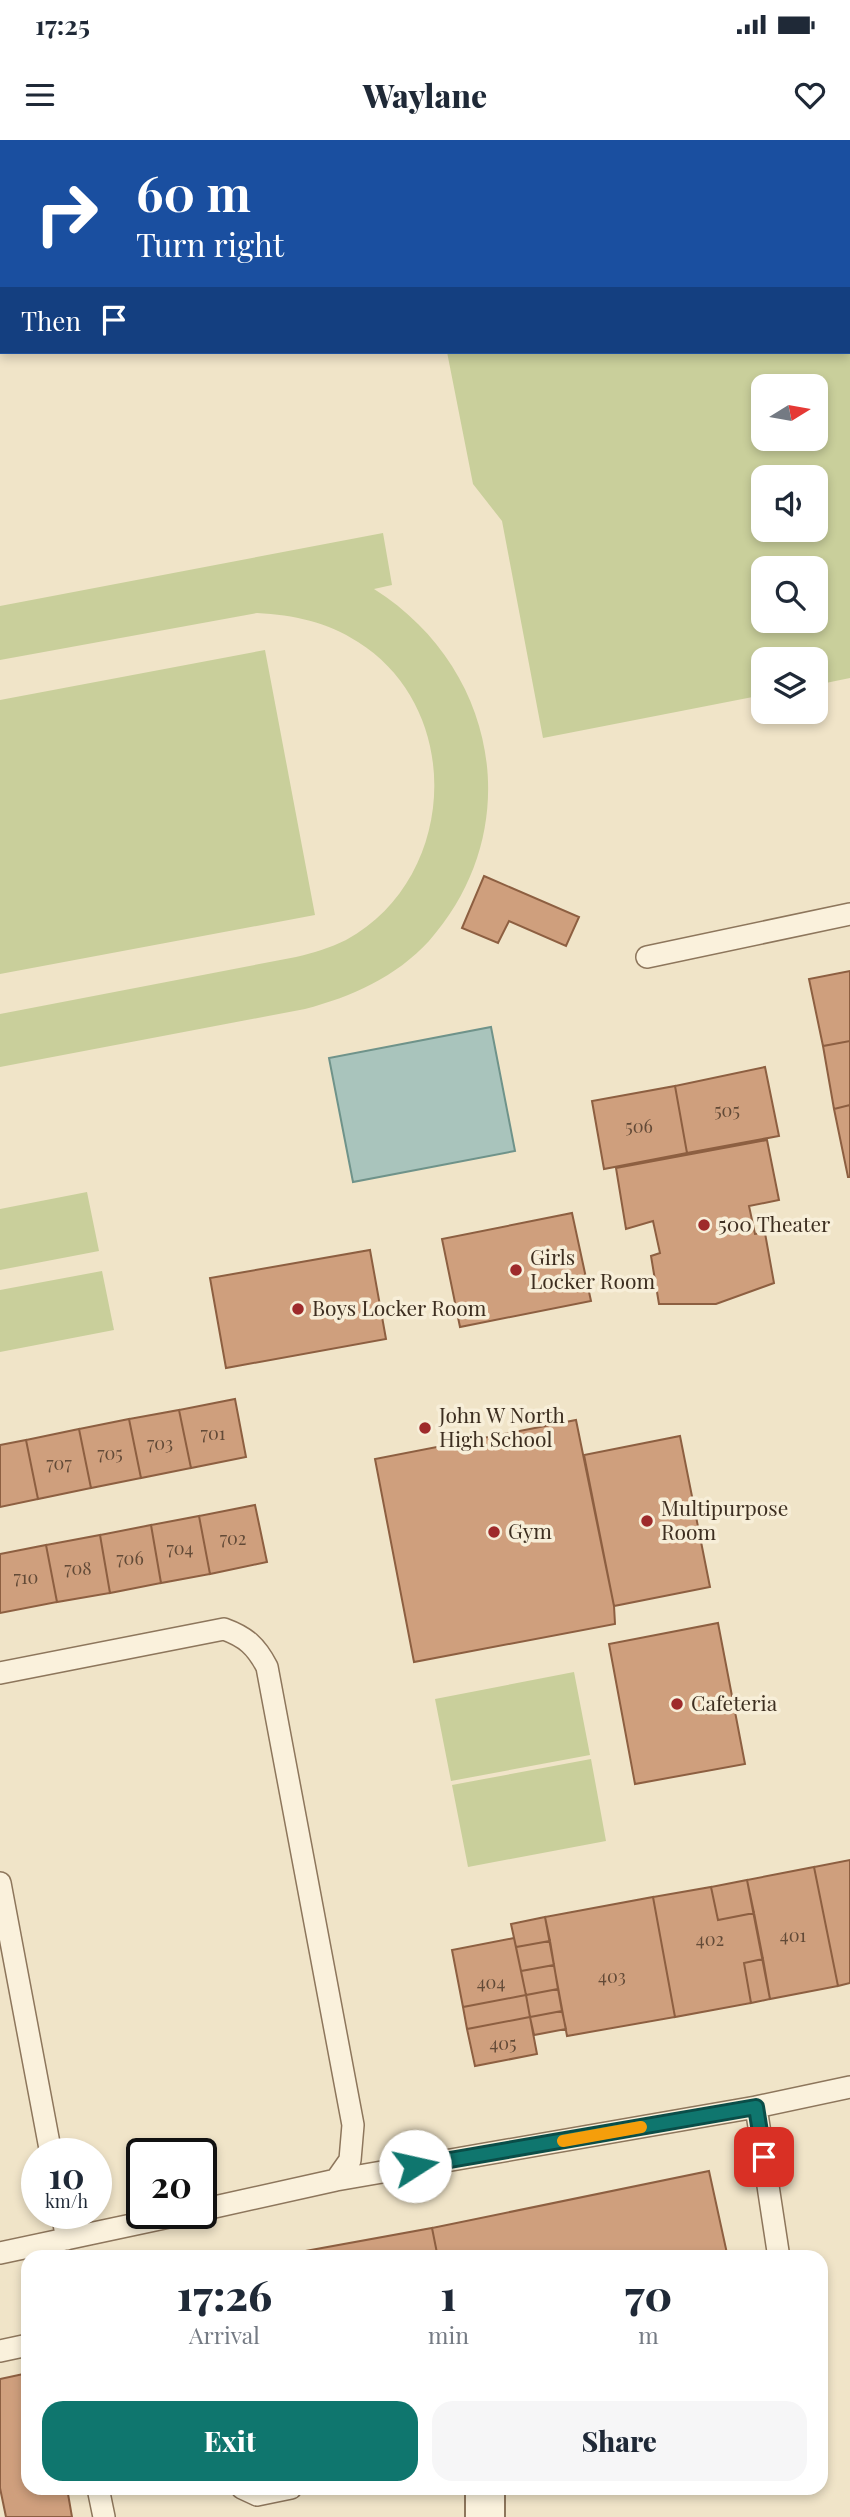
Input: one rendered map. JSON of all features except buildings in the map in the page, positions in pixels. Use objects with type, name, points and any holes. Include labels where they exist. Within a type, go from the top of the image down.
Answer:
[{"type":"street","points":[[485,2495],[485,2517]]},
{"type":"lane","points":[[647,957],[850,914]]},
{"type":"lane","points":[[0,1673],[224,1629],[244,1637],[258,1650],[267,1667],[353,2125],[350,2161],[336,2180]]},
{"type":"lane","points":[[0,1883],[48,2138]]},
{"type":"lane","points":[[217,2206],[336,2180],[756,2107],[850,2087]]},
{"type":"lane","points":[[756,2107],[778,2250]]},
{"type":"lane","points":[[0,2253],[126,2226]]},
{"type":"lane","points":[[65,2229],[67,2239]]},
{"type":"lane","points":[[0,2351],[21,2346]]},
{"type":"lane","points":[[99,2495],[104,2517]]},
{"type":"green space","points":[[447,354],[850,354],[850,678],[828,683],[828,647],[751,647],[751,697],[543,738],[502,521],[473,484]]},
{"type":"green space","points":[[383,533],[392,585],[374,589],[416,622],[449,661],[472,705],[485,752],[488,801],[480,850],[460,897],[429,941],[402,965],[372,984],[305,1009],[0,1067],[0,1014],[296,957],[346,940],[383,913],[410,878],[427,837],[434,794],[431,750],[417,709],[393,672],[358,642],[334,629],[297,618],[257,613],[0,660],[0,606]]},
{"type":"green space","points":[[265,650],[315,915],[0,974],[0,700]]},
{"type":"green space","points":[[87,1192],[99,1251],[0,1270],[0,1209]]},
{"type":"green space","points":[[102,1271],[114,1330],[0,1352],[0,1290]]},
{"type":"green space","points":[[574,1672],[590,1755],[451,1781],[435,1699]]},
{"type":"green space","points":[[591,1759],[606,1841],[468,1867],[452,1785]]},
{"type":"water","points":[[491,1027],[515,1151],[353,1182],[329,1058]]},
{"type":"slow traffic","points":[[563,2141],[641,2127]]},
{"type":"place","name":"500 Theater","points":[[704,1225]]},
{"type":"place","name":"Girls Locker Room","points":[[516,1270]]},
{"type":"place","name":"Boys Locker Room","points":[[298,1309]]},
{"type":"place","name":"John W North High School","points":[[425,1428]]},
{"type":"place","name":"Multipurpose Room","points":[[647,1521]]},
{"type":"place","name":"Gym","points":[[494,1532]]},
{"type":"place","name":"Cafeteria","points":[[677,1704]]},
{"type":"route","points":[[415,2166],[756,2107],[764,2157]]}]
